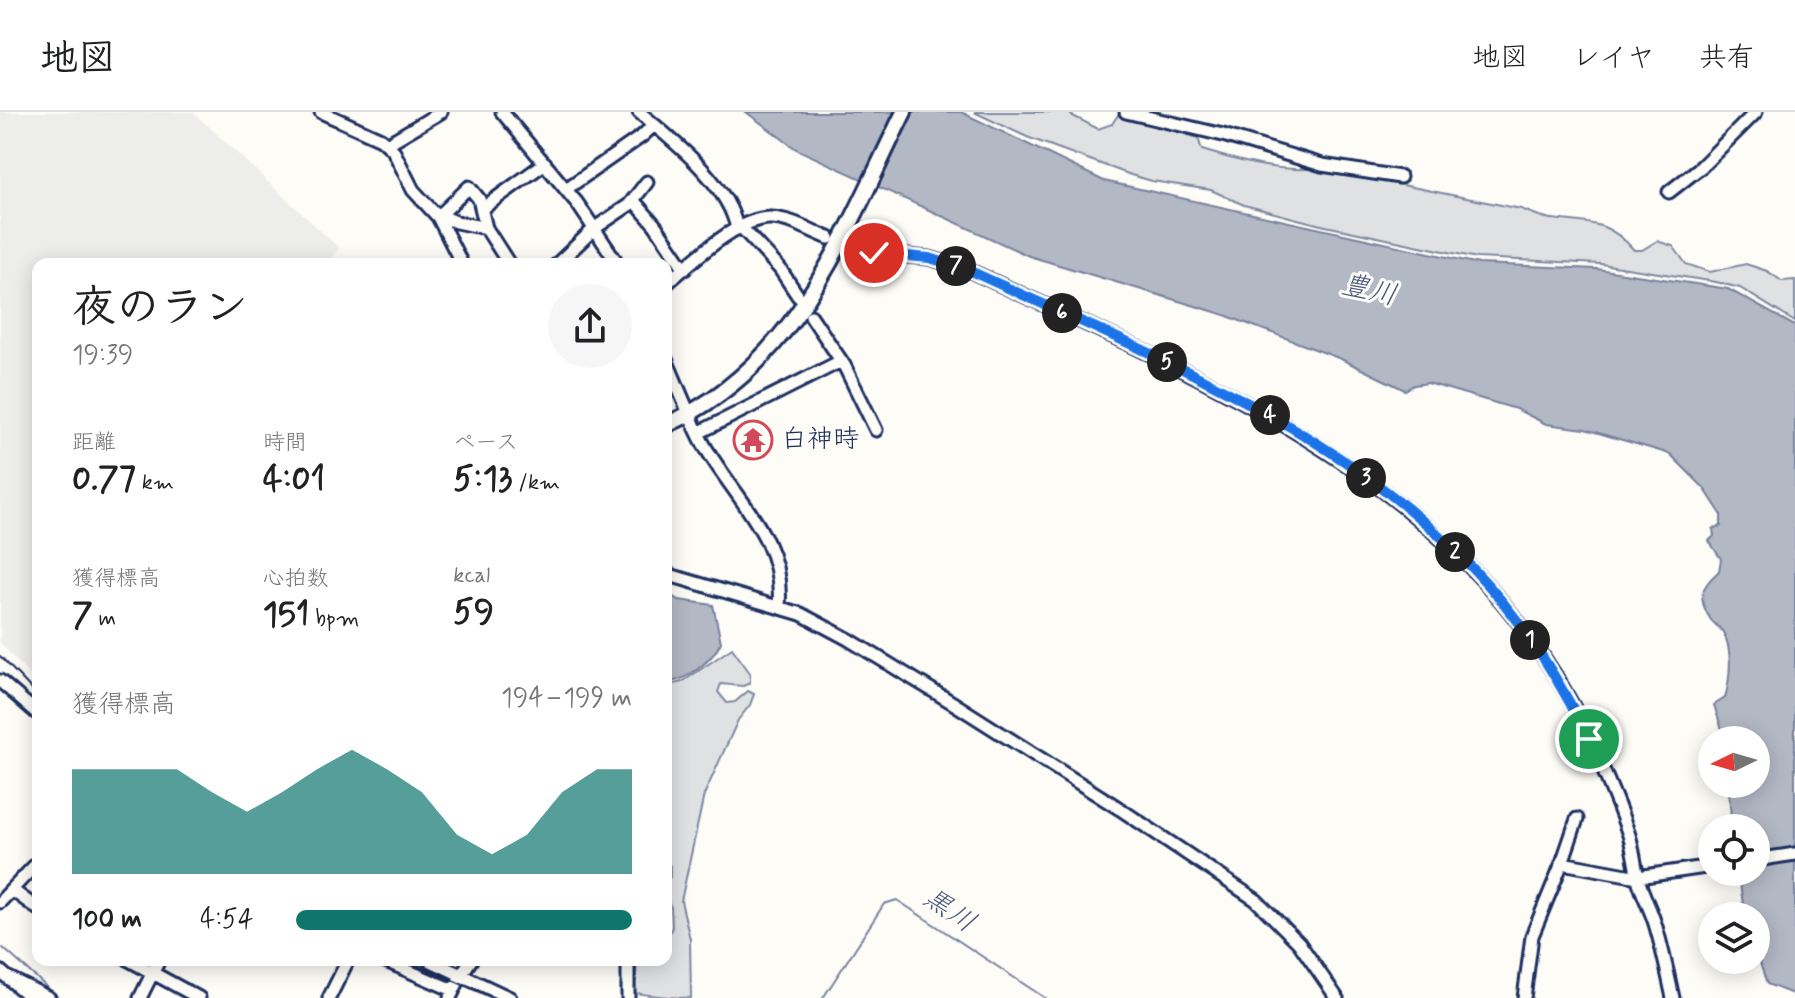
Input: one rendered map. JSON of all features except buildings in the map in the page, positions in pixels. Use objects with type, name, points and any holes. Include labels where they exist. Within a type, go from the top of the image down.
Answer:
[{"type":"main road","points":[[672,422],[721,393],[775,345],[821,277],[904,112]]},
{"type":"street","points":[[321,112],[381,139],[393,150],[413,190],[439,216],[459,258]]},
{"type":"street","points":[[387,144],[441,112]]},
{"type":"street","points":[[502,112],[566,189],[614,258]]},
{"type":"street","points":[[639,112],[702,168],[728,205],[739,228],[780,269],[798,296]]},
{"type":"street","points":[[1126,112],[1223,135],[1322,165],[1400,177]]},
{"type":"street","points":[[1669,192],[1701,167],[1756,112]]},
{"type":"street","points":[[566,189],[654,125]]},
{"type":"street","points":[[483,208],[545,163]]},
{"type":"street","points":[[563,258],[595,228],[634,201],[647,182]]},
{"type":"street","points":[[439,216],[469,187],[479,199],[486,228],[505,258]]},
{"type":"street","points":[[634,201],[685,269]]},
{"type":"street","points":[[439,216],[486,228]]},
{"type":"street","points":[[672,279],[739,228],[773,218],[829,238]]},
{"type":"street","points":[[849,246],[874,253],[929,258],[964,268],[1180,368],[1270,415],[1329,451],[1400,502],[1441,537],[1513,615],[1542,657],[1589,739],[1629,834],[1657,929],[1673,998]]},
{"type":"street","points":[[811,316],[841,361],[876,430]]},
{"type":"street","points":[[698,433],[841,361]]},
{"type":"street","points":[[672,373],[698,433],[719,470],[761,526],[774,561],[779,606]]},
{"type":"street","points":[[672,576],[779,606],[823,624],[1230,881],[1256,900],[1299,943],[1337,998]]},
{"type":"street","points":[[0,681],[32,709]]},
{"type":"street","points":[[1524,998],[1532,936],[1577,819]]},
{"type":"street","points":[[1770,858],[1795,854]]},
{"type":"street","points":[[1562,863],[1642,876],[1698,868]]},
{"type":"street","points":[[0,902],[32,868]]},
{"type":"street","points":[[12,890],[32,905]]},
{"type":"street","points":[[140,966],[199,998]]},
{"type":"street","points":[[140,998],[156,966]]},
{"type":"street","points":[[329,998],[345,966]]},
{"type":"street","points":[[395,966],[452,994],[467,966]]},
{"type":"street","points":[[442,966],[510,998]]},
{"type":"street","points":[[628,966],[628,998]]},
{"type":"street","points":[[4,974],[31,998]]},
{"type":"street","points":[[4,974],[49,998]]},
{"type":"shaded area","points":[[0,112],[193,112],[339,248],[331,258],[32,258],[32,678],[0,642]]},
{"type":"shaded area","points":[[974,112],[1070,112],[1098,129],[1112,124],[1118,115],[1128,116],[1198,138],[1202,150],[1245,162],[1289,169],[1318,168],[1521,209],[1548,218],[1597,225],[1615,233],[1634,250],[1642,250],[1657,241],[1673,246],[1686,264],[1710,272],[1746,264],[1767,271],[1782,281],[1795,280],[1795,322],[1740,288],[1716,282],[1601,264],[1477,258],[1321,225],[1244,205],[1211,190],[1131,175],[1027,137]]},
{"type":"shaded area","points":[[732,648],[750,673],[750,683],[743,686],[721,684],[718,692],[727,703],[735,702],[748,691],[754,694],[738,720],[704,795],[681,901],[690,939],[691,998],[635,993],[637,966],[672,966],[672,684],[682,682]]},
{"type":"water","name":"豊川","points":[[746,112],[961,112],[1104,181],[1479,264],[1597,269],[1728,289],[1795,326],[1795,995],[1767,984],[1764,974],[1770,974],[1770,902],[1743,902],[1740,886],[1770,886],[1770,814],[1731,814],[1729,798],[1770,798],[1770,726],[1721,726],[1714,705],[1725,698],[1730,657],[1724,634],[1711,620],[1702,599],[1708,582],[1719,571],[1721,559],[1709,541],[1714,536],[1713,529],[1721,526],[1721,514],[1704,488],[1670,454],[1585,429],[1546,424],[1516,409],[1428,383],[1405,390],[1341,359],[1222,314],[1029,256],[796,149]]},
{"type":"water","points":[[672,596],[713,605],[721,642],[698,669],[674,681]]},
{"type":"waterway","name":"黒川","points":[[823,998],[884,904],[897,900],[1045,998]]},
{"type":"waterway","name":"黒川","points":[[3,948],[59,998]]},
{"type":"railway","points":[[0,656],[32,690]]},
{"type":"railway","points":[[421,966],[493,998]]},
{"type":"place","name":"白神時","points":[[753,440]]},
{"type":"route","points":[[874,253],[929,258],[964,268],[1215,385],[1329,451],[1400,502],[1441,537],[1482,579],[1513,615],[1542,657],[1589,739]]}]
